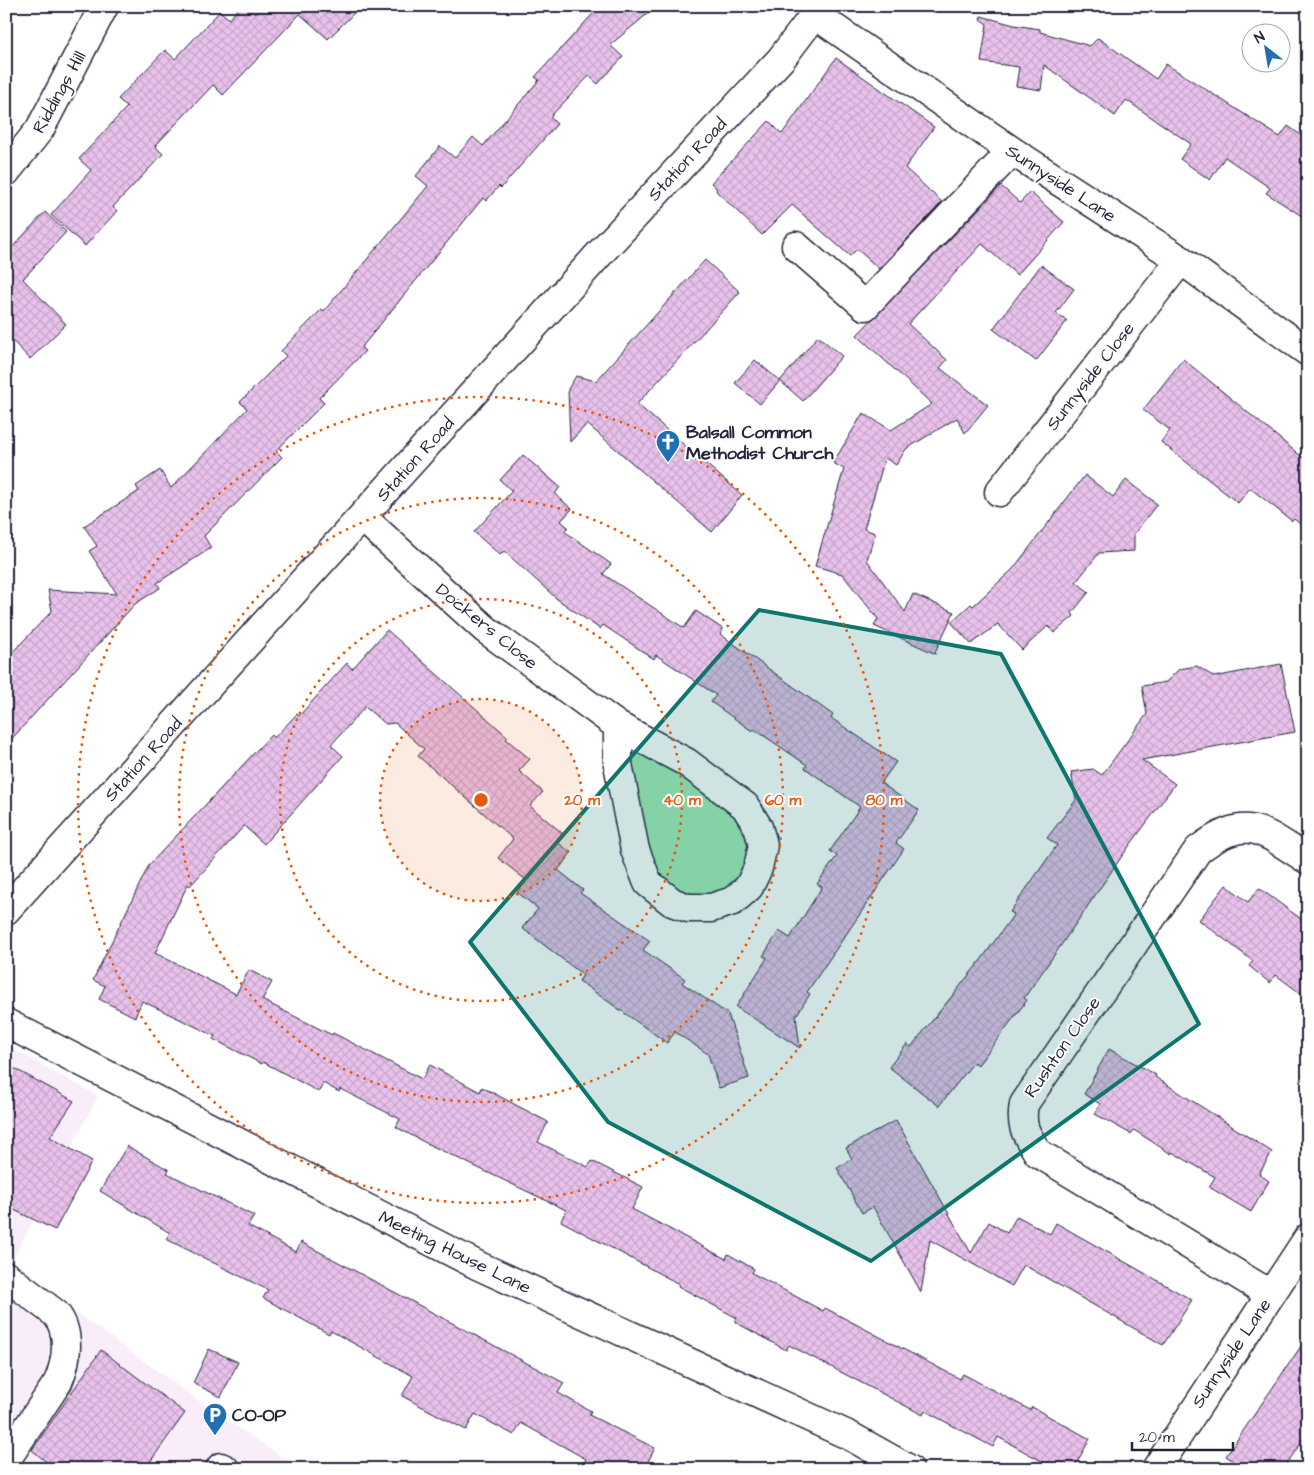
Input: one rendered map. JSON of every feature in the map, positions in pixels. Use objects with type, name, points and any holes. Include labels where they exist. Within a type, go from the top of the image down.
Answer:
[{"type":"street","name":"Riddings Hill","points":[[6,172],[40,129],[104,6]]},
{"type":"street","name":"Sunnyside Lane","points":[[818,10],[1012,151],[1180,260],[1308,352]]},
{"type":"street","name":"Station Road","points":[[6,910],[602,251],[781,59],[818,10]]},
{"type":"street","points":[[796,246],[865,306],[1012,151]]},
{"type":"street","name":"Sunnyside Close","points":[[999,492],[1180,260]]},
{"type":"street","name":"Dockers Close","points":[[362,517],[485,629],[618,726],[686,762],[745,806],[758,826],[763,845],[758,868],[749,887],[733,901],[712,908],[688,908],[672,902],[648,883],[635,850],[618,764],[618,726]]},
{"type":"street","name":"Rushton Close","points":[[1270,1294],[1038,1153],[1021,1120],[1024,1104],[1198,850],[1229,830],[1259,829],[1308,860]]},
{"type":"street","name":"Meeting House Lane","points":[[6,1023],[478,1266],[850,1436],[909,1469]]},
{"type":"street","name":"Sunnyside Lane","points":[[1156,1469],[1308,1238]]},
{"type":"street","points":[[6,1276],[56,1314],[62,1321],[66,1349],[63,1371],[58,1382],[6,1460]]},
{"type":"street","points":[[220,1469],[222,1467],[225,1469]]},
{"type":"highlighted area","points":[[759,610],[1001,654],[1199,1024],[871,1261],[608,1122],[470,942]]},
{"type":"shaded area","points":[[6,1045],[98,1096],[10,1265],[203,1404],[300,1469],[6,1469]]},
{"type":"green space","points":[[644,753],[682,774],[734,809],[745,825],[750,849],[745,869],[737,881],[722,891],[705,894],[687,893],[673,888],[653,870],[628,765],[634,755]]},
{"type":"building","points":[[241,6],[361,6],[328,39],[300,14],[223,95],[213,85],[155,146],[163,154],[113,207],[117,211],[85,246],[51,215],[91,170],[79,159],[127,107],[118,99],[165,50],[175,59],[220,11],[229,19]]},
{"type":"building","points":[[600,6],[657,6],[610,45],[623,57],[598,84],[589,76],[550,117],[557,124],[501,188],[499,186],[486,201],[483,198],[361,348],[365,351],[319,398],[324,403],[276,451],[282,457],[204,536],[211,548],[157,583],[160,588],[135,604],[6,745],[6,659],[52,611],[48,590],[117,594],[89,551],[97,546],[84,526],[139,491],[136,486],[160,470],[171,488],[247,409],[240,402],[286,356],[281,351],[322,309],[324,311],[428,186],[416,176],[440,146],[455,158],[473,137],[483,146],[539,80],[535,77]]},
{"type":"building","points":[[981,16],[1014,25],[1040,29],[1040,32],[1090,46],[1098,38],[1156,79],[1166,64],[1280,137],[1288,126],[1308,140],[1308,220],[1266,193],[1270,188],[1225,157],[1210,180],[1180,159],[1191,144],[1126,100],[1115,116],[1044,65],[1041,90],[1016,86],[1019,67],[981,62],[987,24],[980,19]]},
{"type":"building","points":[[836,58],[934,127],[905,168],[942,202],[879,269],[857,249],[850,256],[792,205],[762,235],[716,191],[717,189],[711,183],[769,121],[782,134]]},
{"type":"building","points":[[1001,186],[1020,203],[1030,192],[1064,222],[1017,275],[982,244],[908,324],[947,360],[940,368],[988,405],[965,433],[957,418],[906,449],[896,465],[885,458],[864,529],[875,533],[867,560],[905,612],[913,594],[954,612],[935,652],[936,654],[874,626],[878,619],[842,574],[815,566],[844,469],[833,463],[863,413],[891,430],[932,404],[857,335]]},
{"type":"building","points":[[45,212],[66,232],[23,279],[66,324],[30,359],[6,334],[6,254]]},
{"type":"building","points":[[705,260],[740,292],[637,404],[742,495],[712,532],[587,424],[570,442],[568,389],[576,376],[596,381]]},
{"type":"building","points":[[1041,265],[1074,289],[1056,313],[1067,321],[1036,361],[993,329]]},
{"type":"building","points":[[818,336],[842,356],[803,401],[780,381]]},
{"type":"building","points":[[1183,359],[1308,462],[1308,530],[1294,519],[1292,521],[1250,488],[1238,503],[1161,442],[1170,430],[1143,410]]},
{"type":"building","points":[[755,360],[780,381],[760,404],[735,383]]},
{"type":"building","points":[[523,455],[560,487],[555,494],[572,509],[561,521],[568,527],[564,531],[611,564],[603,574],[684,628],[696,611],[723,629],[720,634],[833,715],[831,718],[896,762],[881,783],[919,810],[896,843],[904,849],[807,992],[810,994],[796,1016],[800,1048],[736,1007],[767,958],[763,956],[779,931],[790,938],[822,887],[817,884],[837,856],[830,851],[860,807],[805,768],[807,765],[754,729],[752,731],[711,702],[716,695],[656,655],[654,659],[603,625],[600,629],[557,599],[504,551],[500,555],[474,532],[512,491],[500,480]]},
{"type":"building","points":[[1085,475],[1113,497],[1126,480],[1157,504],[1134,534],[1134,551],[1099,553],[1076,582],[1089,592],[1072,613],[1074,616],[1054,633],[1048,626],[1022,650],[998,624],[971,644],[951,622],[971,604],[973,606],[1013,569]]},
{"type":"building","points":[[387,630],[508,737],[506,739],[530,759],[519,771],[543,792],[530,806],[562,833],[556,841],[571,853],[558,870],[583,890],[580,893],[650,941],[643,950],[685,979],[682,983],[728,1014],[749,1078],[719,1088],[708,1054],[675,1032],[667,1043],[579,981],[583,975],[522,928],[538,909],[517,892],[526,880],[498,858],[513,839],[418,756],[424,749],[395,723],[386,724],[365,707],[331,745],[343,756],[264,844],[244,826],[190,886],[188,884],[155,953],[236,994],[249,970],[272,982],[262,1000],[332,1035],[333,1033],[422,1079],[430,1065],[480,1092],[482,1087],[548,1122],[538,1142],[588,1167],[592,1161],[643,1187],[632,1209],[726,1259],[728,1254],[754,1269],[752,1273],[823,1311],[825,1308],[960,1379],[963,1374],[1030,1410],[1032,1407],[1090,1439],[1073,1469],[1056,1469],[998,1437],[993,1447],[925,1411],[923,1415],[789,1345],[786,1350],[735,1322],[737,1318],[678,1286],[679,1284],[561,1221],[566,1210],[424,1142],[396,1127],[400,1119],[340,1089],[339,1092],[323,1083],[319,1092],[263,1062],[262,1064],[213,1039],[215,1036],[142,1001],[135,1017],[99,999],[105,986],[93,980],[149,865],[271,735],[274,738],[297,714],[299,716],[347,663],[352,669]]},
{"type":"building","points":[[1281,664],[1295,732],[1142,760],[1175,784],[1122,856],[1024,998],[1027,1000],[978,1065],[974,1062],[939,1106],[889,1067],[907,1044],[911,1047],[981,960],[1014,914],[1010,912],[1057,845],[1047,838],[1076,800],[1071,772],[1093,769],[1102,775],[1147,714],[1142,686],[1166,682],[1179,669],[1197,666],[1214,677]]},
{"type":"building","points":[[1226,885],[1248,902],[1259,888],[1308,924],[1308,999],[1276,975],[1270,983],[1249,966],[1253,961],[1199,920]]},
{"type":"building","points":[[1109,1049],[1156,1075],[1155,1077],[1272,1152],[1259,1174],[1269,1181],[1251,1212],[1209,1187],[1215,1177],[1172,1152],[1171,1154],[1134,1130],[1131,1134],[1095,1114],[1100,1104],[1084,1094]]},
{"type":"building","points":[[6,1064],[74,1101],[50,1137],[92,1161],[55,1230],[6,1206]]},
{"type":"building","points":[[896,1120],[971,1253],[989,1222],[1007,1233],[1017,1216],[1050,1234],[1056,1223],[1192,1300],[1163,1345],[1024,1265],[1012,1286],[930,1240],[921,1292],[873,1207],[862,1213],[837,1168],[852,1159],[846,1148]]},
{"type":"building","points":[[127,1146],[169,1170],[167,1173],[254,1216],[248,1226],[296,1252],[301,1242],[564,1383],[558,1393],[591,1411],[589,1415],[655,1448],[644,1469],[581,1469],[586,1459],[521,1423],[514,1435],[475,1414],[466,1430],[402,1396],[413,1376],[331,1331],[329,1334],[263,1298],[268,1290],[166,1239],[170,1233],[100,1191]]},
{"type":"building","points":[[1308,1336],[1308,1433],[1283,1469],[1245,1469],[1226,1456]]},
{"type":"building","points":[[209,1349],[238,1362],[221,1397],[193,1383]]},
{"type":"building","points":[[101,1350],[185,1413],[145,1469],[55,1469],[32,1450]]},
{"type":"place","name":"Balsall Common Methodist Church","points":[[668,463]]},
{"type":"place","name":"CO-OP","points":[[215,1436]]}]
